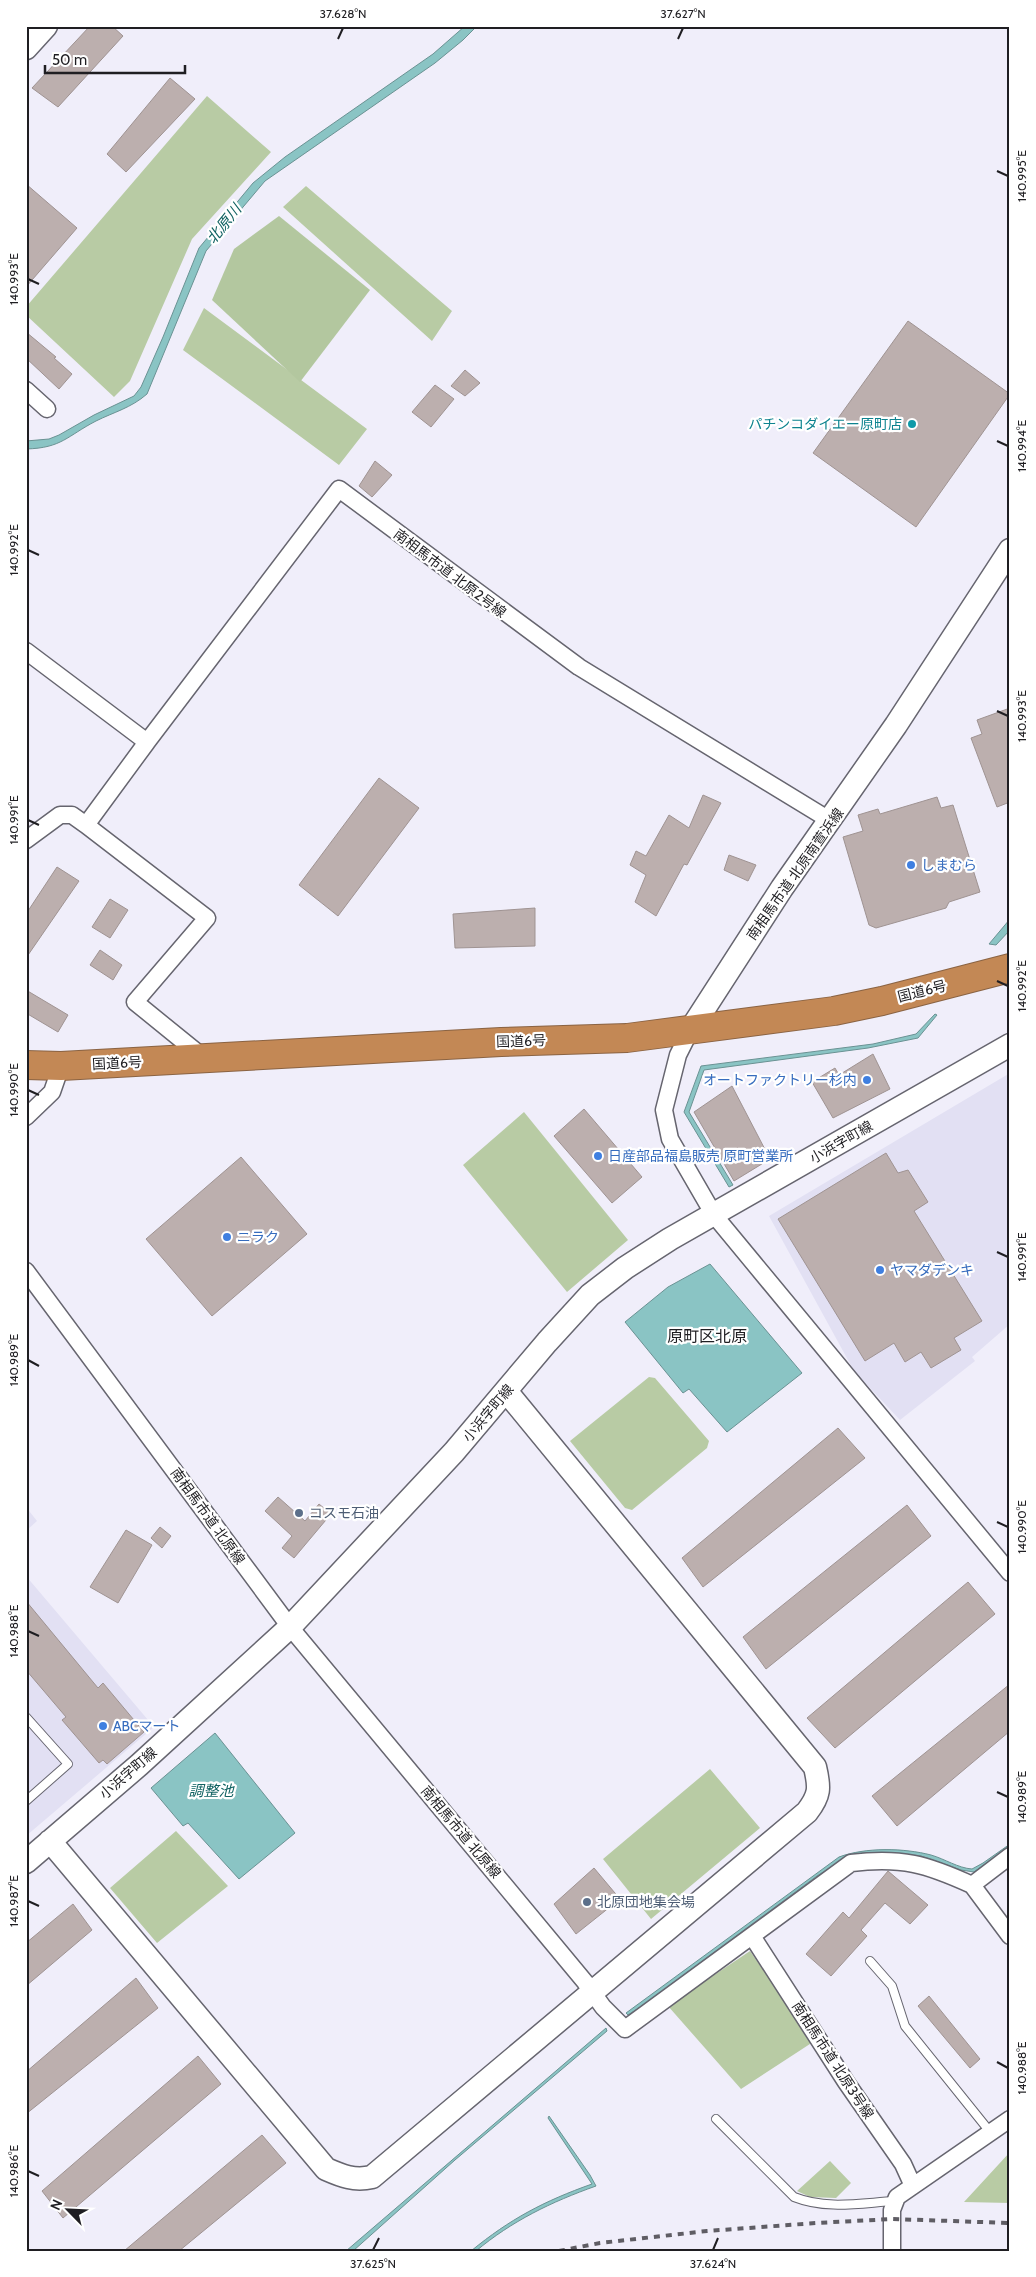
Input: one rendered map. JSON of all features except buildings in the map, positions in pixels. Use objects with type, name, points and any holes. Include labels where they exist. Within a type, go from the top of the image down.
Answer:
[{"type":"highway","name":"国道6号","points":[[26,1065],[61,1066],[501,1042],[627,1038],[834,1011],[882,1001],[1010,968]]},
{"type":"street","points":[[26,48],[46,26]]},
{"type":"street","points":[[26,390],[46,409]]},
{"type":"street","name":"南相馬市道 北原2号線","points":[[147,742],[339,490],[578,667],[831,821]]},
{"type":"street","name":"南相馬市道 北原南萱浜線","points":[[1010,550],[896,725],[831,821],[782,888],[691,1029],[678,1055],[664,1110],[670,1139],[714,1215],[1010,1573]]},
{"type":"street","points":[[26,651],[147,742],[86,825]]},
{"type":"street","points":[[26,840],[60,815],[72,815],[207,918],[135,1002],[204,1058]]},
{"type":"street","name":"小浜字町線","points":[[26,1862],[139,1765],[290,1627],[412,1498],[590,1295],[625,1268],[670,1239],[1010,1045]]},
{"type":"street","points":[[26,1117],[52,1092],[61,1066]]},
{"type":"street","name":"南相馬市道 北原線","points":[[26,1271],[290,1627],[613,2019],[625,2029],[851,1864],[876,1860],[902,1861],[941,1871],[972,1885]]},
{"type":"street","points":[[50,1841],[326,2169],[359,2180],[372,2177],[593,1994],[807,1812],[817,1799],[819,1783],[815,1767],[506,1391]]},
{"type":"street","points":[[1010,1856],[972,1885],[1010,1936]]},
{"type":"street","name":"南相馬市道 北原3号線","points":[[752,1936],[846,2082],[903,2164],[913,2186]]},
{"type":"street","points":[[892,2251],[892,2219],[895,2201],[913,2186],[1010,2120]]},
{"type":"lane","points":[[26,1716],[68,1764],[26,1801]]},
{"type":"lane","points":[[870,1961],[892,1986],[906,2026],[991,2133]]},
{"type":"lane","points":[[716,2119],[794,2197],[811,2204],[827,2206],[895,2201]]},
{"type":"shaded area","points":[[207,96],[271,152],[192,239],[130,381],[114,397],[26,315],[26,307]]},
{"type":"shaded area","points":[[306,186],[452,311],[432,341],[283,207]]},
{"type":"shaded area","points":[[279,216],[370,290],[300,382],[212,300],[234,249]]},
{"type":"shaded area","points":[[204,308],[367,429],[339,465],[183,350]]},
{"type":"shaded area","points":[[1010,1073],[1010,1324],[972,1357],[975,1361],[900,1420],[854,1371],[769,1216]]},
{"type":"shaded area","points":[[524,1112],[628,1240],[567,1292],[463,1165]]},
{"type":"shaded area","points":[[649,1377],[655,1378],[709,1441],[707,1448],[632,1510],[625,1508],[570,1441]]},
{"type":"shaded area","points":[[26,1507],[37,1521],[26,1531]]},
{"type":"shaded area","points":[[26,1576],[154,1727],[26,1836]]},
{"type":"shaded area","points":[[710,1769],[760,1828],[651,1919],[603,1859]]},
{"type":"shaded area","points":[[176,1831],[228,1886],[157,1943],[110,1888]]},
{"type":"shaded area","points":[[750,1951],[813,2042],[741,2089],[668,2006]]},
{"type":"shaded area","points":[[1010,2152],[1010,2203],[964,2202]]},
{"type":"shaded area","points":[[830,2161],[851,2183],[836,2198],[810,2197],[797,2191]]},
{"type":"water","name":"北原川","points":[[465,26],[477,26],[435,63],[265,181],[206,251],[147,394],[129,406],[96,421],[56,444],[26,449],[26,441],[49,439],[59,435],[94,415],[134,396],[141,387],[163,337],[199,248],[253,183],[285,157],[433,54]]},
{"type":"water","points":[[1010,919],[1010,930],[996,945],[989,944]]},
{"type":"water","points":[[935,1014],[937,1015],[918,1038],[868,1048],[704,1070],[689,1112],[733,1185],[729,1187],[684,1112],[701,1066],[873,1044],[916,1034]]},
{"type":"water","points":[[710,1264],[802,1373],[727,1432],[689,1389],[683,1393],[625,1322],[668,1287]]},
{"type":"water","name":"調整池","points":[[215,1733],[295,1833],[239,1879],[188,1823],[183,1826],[151,1788]]},
{"type":"water","points":[[1010,1844],[1010,1847],[974,1872],[961,1870],[921,1856],[863,1853],[849,1856],[817,1876],[642,2006],[628,2015],[626,2013],[839,1857],[861,1851],[909,1851],[931,1855],[972,1869]]},
{"type":"water","points":[[606,2028],[607,2031],[455,2160],[353,2251],[346,2251]]},
{"type":"water","points":[[549,2116],[596,2186],[533,2213],[504,2230],[476,2251],[471,2251],[500,2229],[528,2212],[558,2197],[592,2184],[548,2118]]},
{"type":"railway","points":[[559,2251],[600,2243],[707,2231],[816,2223],[892,2219],[1010,2223]]},
{"type":"place","name":"パチンコダイエー原町店","points":[[912,424]]},
{"type":"place","name":"しまむら","points":[[911,865]]},
{"type":"place","name":"オートファクトリー杉内","points":[[867,1080]]},
{"type":"place","name":"日産部品福島販売 原町営業所","points":[[598,1156]]},
{"type":"place","name":"ニラク","points":[[227,1237]]},
{"type":"place","name":"ヤマダデンキ","points":[[880,1270]]},
{"type":"place","name":"コスモ石油","points":[[299,1513]]},
{"type":"place","name":"ABCマート","points":[[103,1726]]},
{"type":"place","name":"北原団地集会場","points":[[587,1902]]},
{"type":"district","name":"原町区北原","points":[[707,1336]]}]
